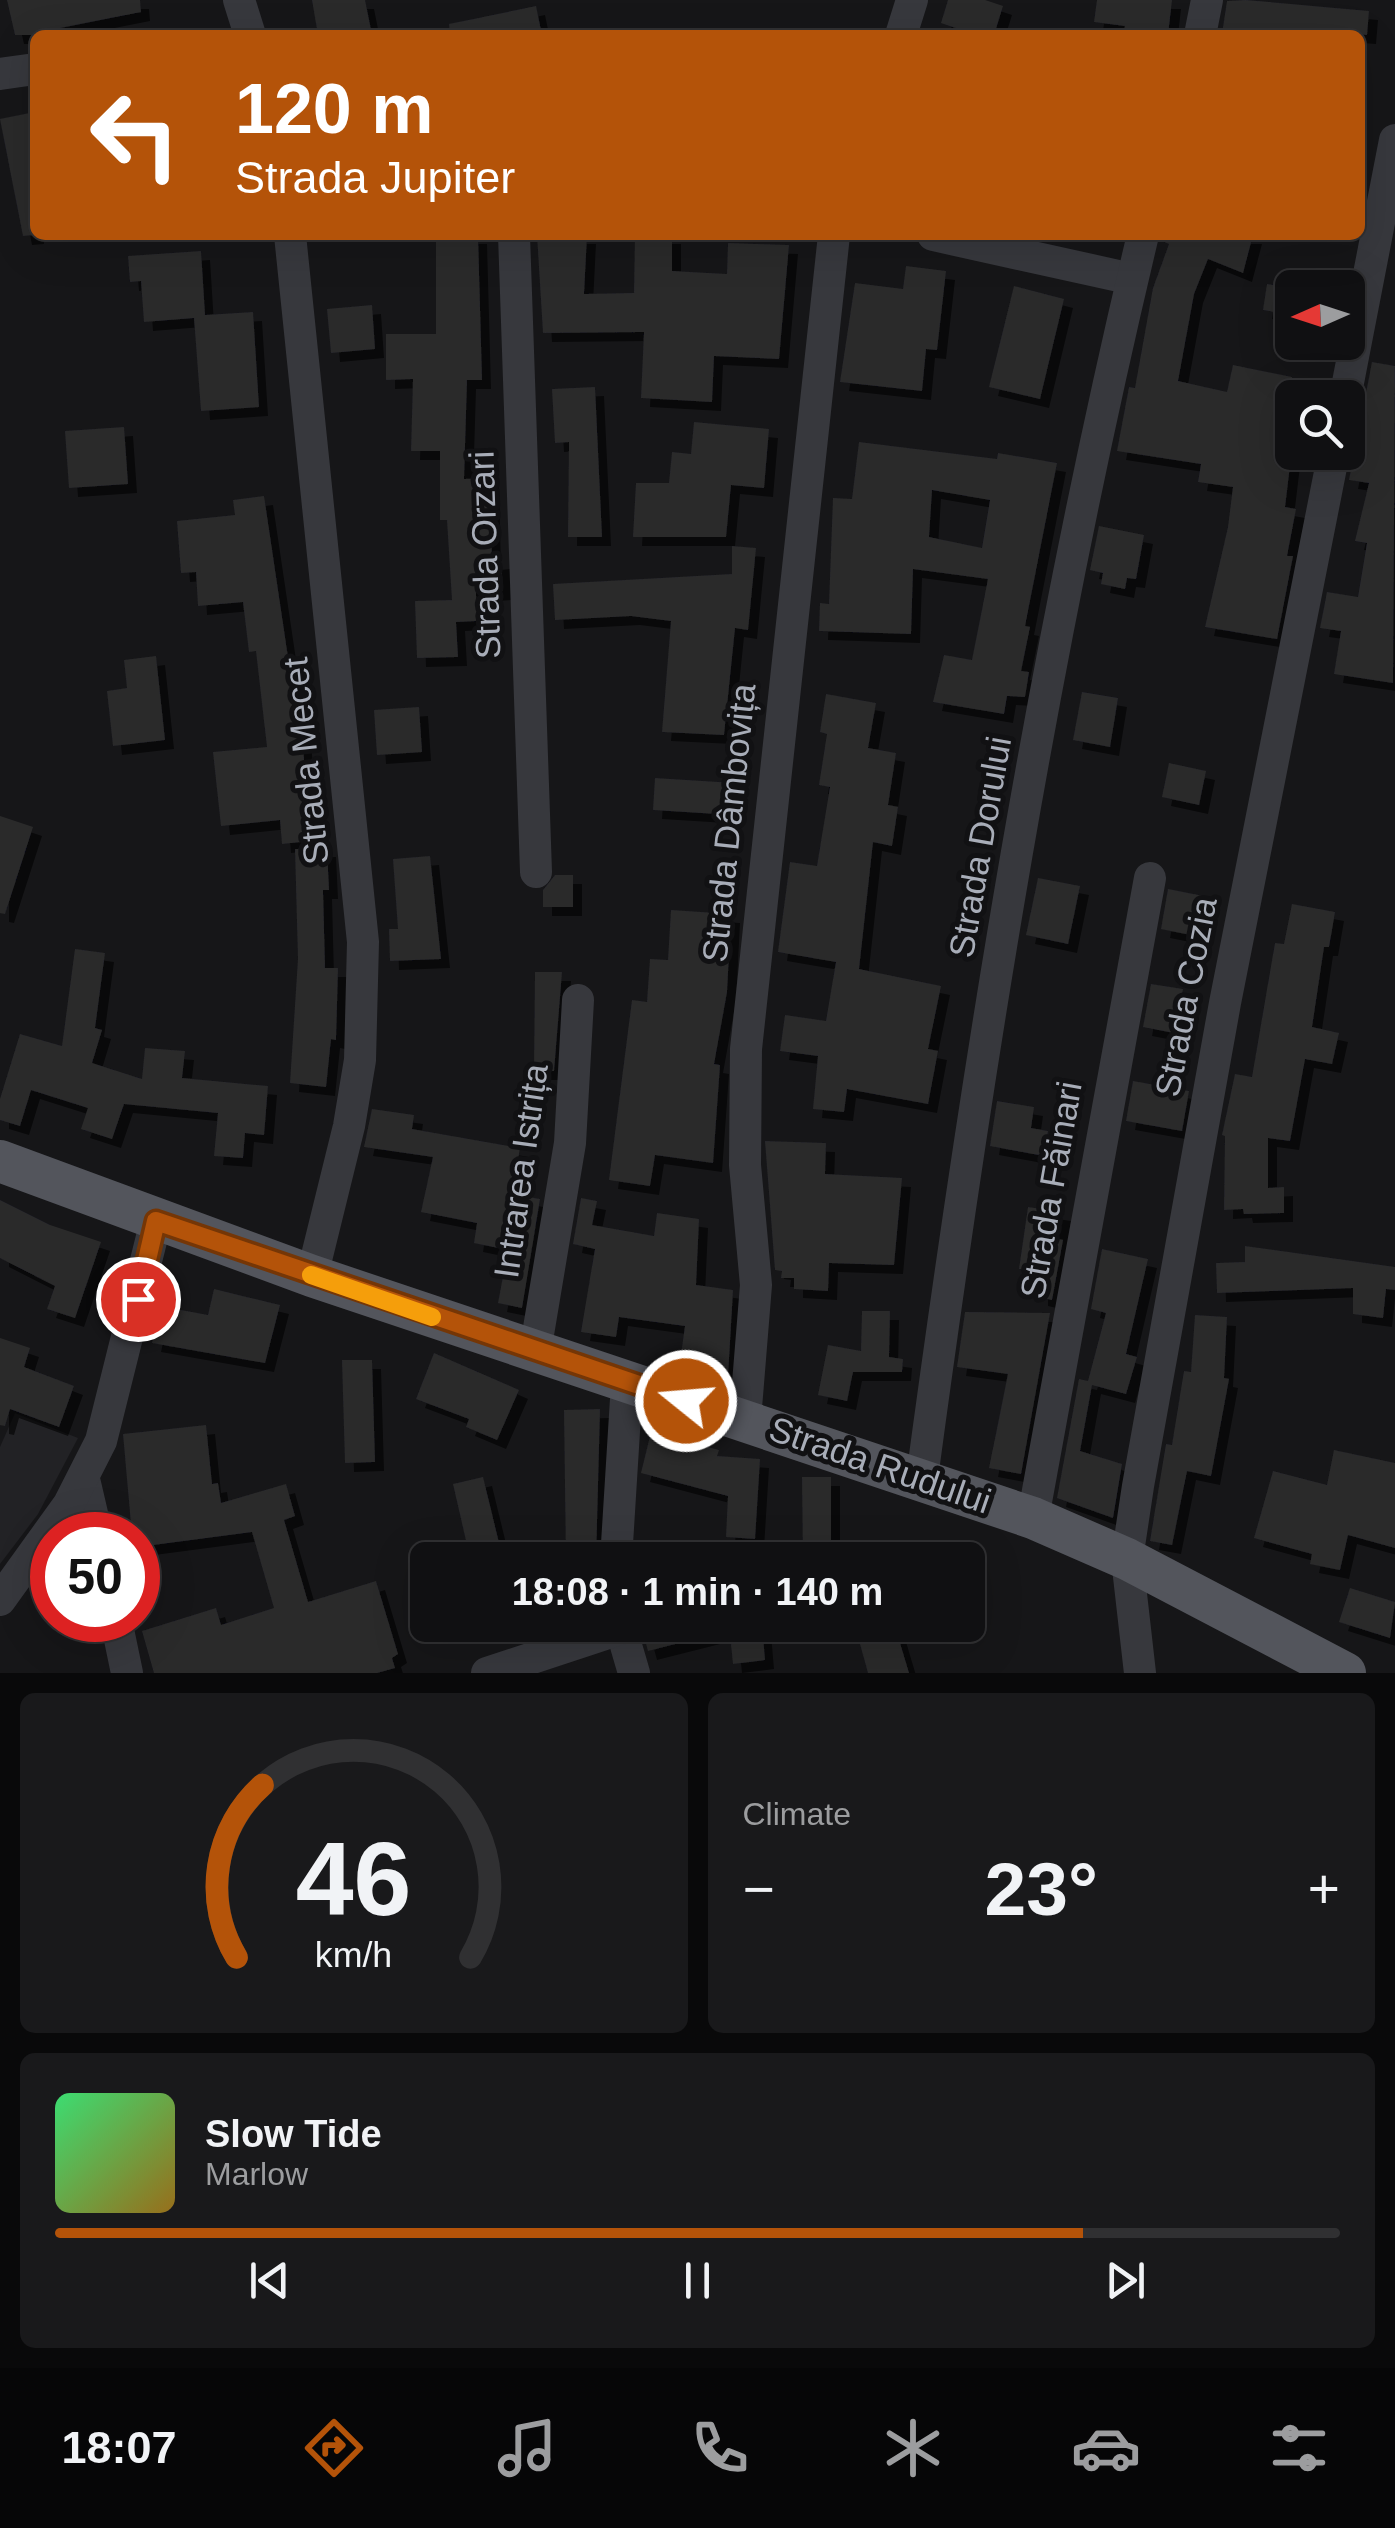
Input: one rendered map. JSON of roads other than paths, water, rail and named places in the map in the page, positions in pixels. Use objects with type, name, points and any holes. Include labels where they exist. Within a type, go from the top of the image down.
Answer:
[{"type":"main road","name":"Strada Rudului","points":[[0,1161],[312,1276],[1033,1518],[1127,1558],[1345,1673]]},
{"type":"street","points":[[239,0],[248,30]]},
{"type":"street","points":[[903,30],[912,0]]},
{"type":"street","points":[[1201,30],[1207,0]]},
{"type":"street","points":[[0,74],[30,70]]},
{"type":"street","points":[[1348,380],[1395,140]]},
{"type":"street","name":"Strada Mecet","points":[[291,240],[356,852],[364,972],[360,1060],[349,1126],[312,1276]]},
{"type":"street","name":"Strada Orzari","points":[[514,240],[536,872]]},
{"type":"street","name":"Strada Dâmbovița","points":[[745,1420],[756,1285],[745,1165],[746,1049],[833,240]]},
{"type":"street","points":[[956,240],[1132,278]]},
{"type":"street","name":"Strada Dorului","points":[[922,1478],[967,1147],[1000,959],[1076,544],[1142,240]]},
{"type":"street","name":"Strada Cozia","points":[[1140,1673],[1127,1558],[1225,1004],[1330,470]]},
{"type":"street","name":"Strada Făinari","points":[[1033,1518],[1150,878]]},
{"type":"street","name":"Intrarea Istrița","points":[[534,1352],[570,1142],[578,1000]]},
{"type":"street","points":[[0,1600],[84,1479],[101,1441],[156,1221]]},
{"type":"street","points":[[617,1542],[627,1382]]},
{"type":"street","points":[[84,1479],[92,1512]]},
{"type":"street","points":[[121,1642],[127,1673]]},
{"type":"street","points":[[488,1673],[577,1642]]},
{"type":"street","points":[[625,1642],[634,1673]]}]
